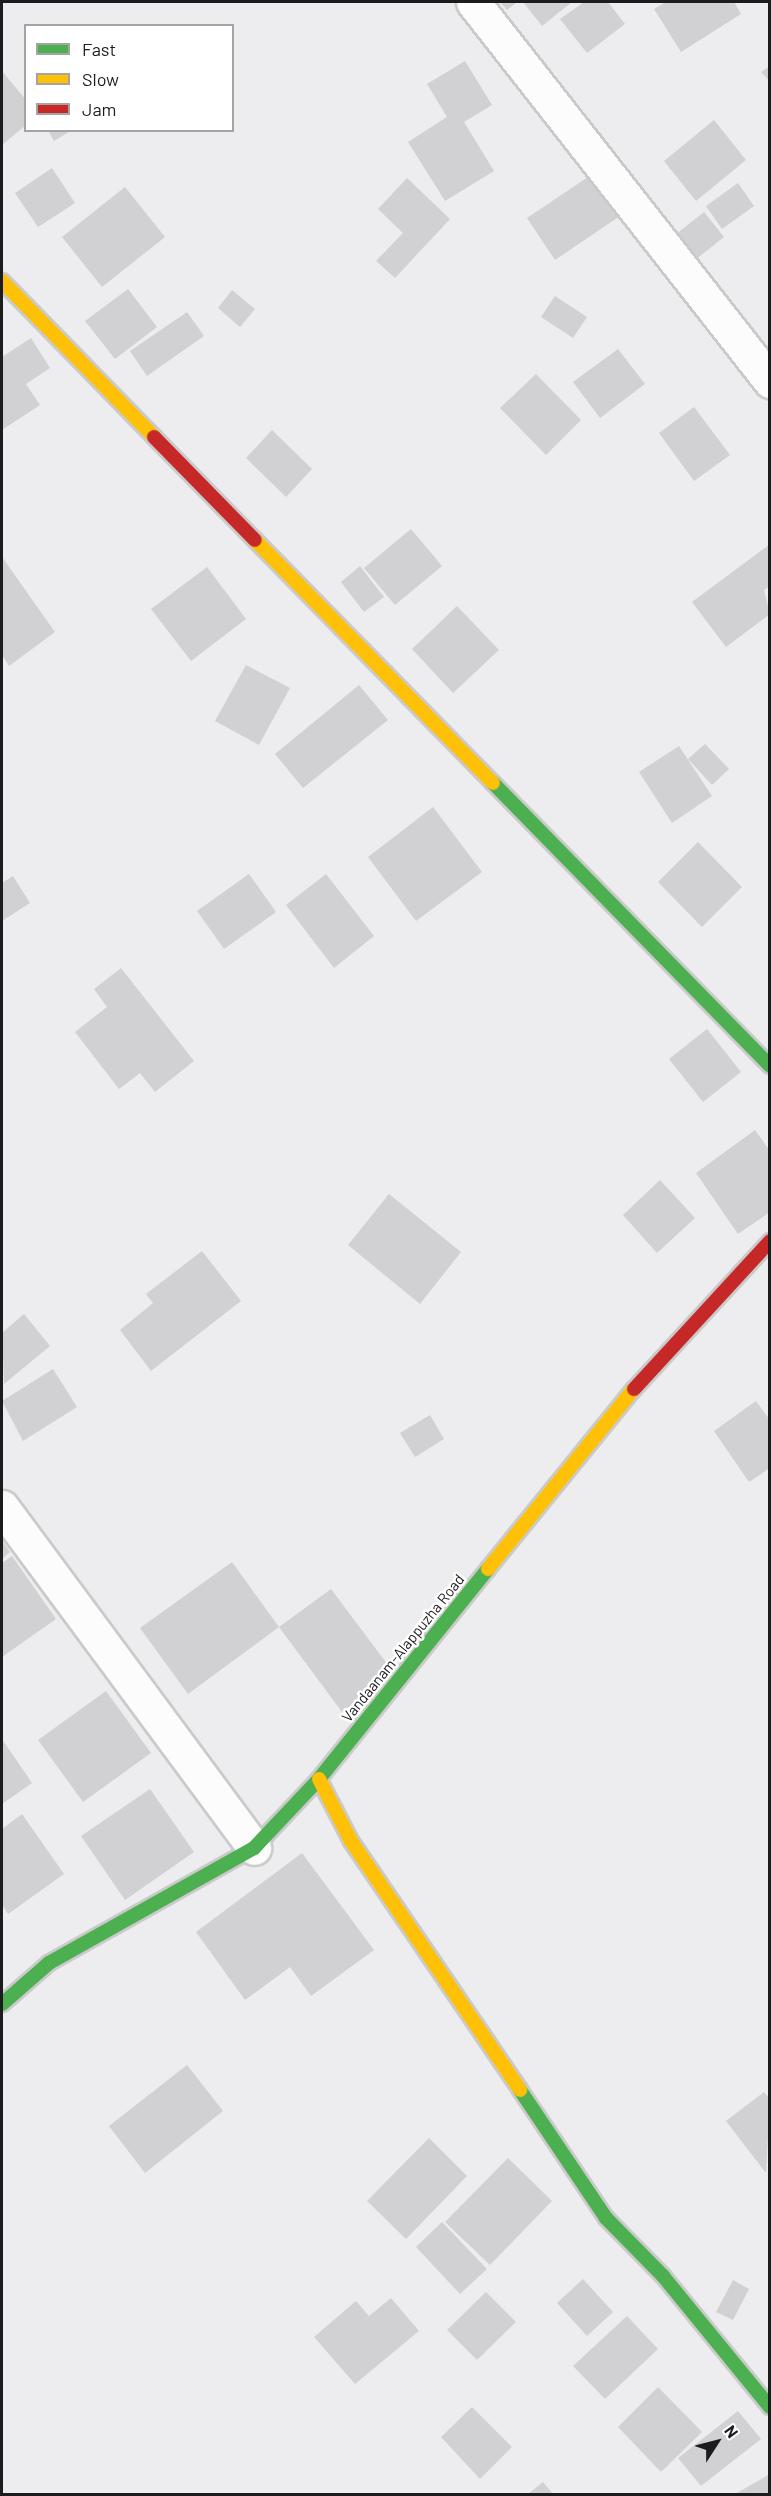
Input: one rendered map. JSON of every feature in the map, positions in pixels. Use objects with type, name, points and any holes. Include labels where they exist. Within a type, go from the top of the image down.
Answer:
[{"type":"street","points":[[473,2],[770,381]]},
{"type":"street","points":[[2,281],[770,1066]]},
{"type":"street","name":"Vandaanam-Alappuzha Road","points":[[2,2004],[49,1963],[254,1848],[319,1779],[673,1341],[770,1241]]},
{"type":"street","points":[[2,1507],[254,1848]]},
{"type":"street","points":[[319,1779],[351,1841],[606,2218],[663,2276],[770,2407]]},
{"type":"building","points":[[500,2],[517,2],[507,10]]},
{"type":"building","points":[[523,2],[572,2],[542,26]]},
{"type":"building","points":[[584,2],[608,2],[625,24],[587,53],[560,19]]},
{"type":"building","points":[[666,2],[734,2],[741,14],[681,52],[654,9]]},
{"type":"building","points":[[465,61],[492,105],[464,122],[494,171],[445,201],[408,142],[447,117],[427,84]]},
{"type":"building","points":[[770,66],[770,82],[761,72]]},
{"type":"building","points":[[2,71],[24,98],[24,127],[2,145]]},
{"type":"building","points":[[714,120],[746,160],[696,201],[664,161]]},
{"type":"building","points":[[49,132],[69,132],[54,141]]},
{"type":"building","points":[[52,168],[75,203],[38,227],[15,193]]},
{"type":"building","points":[[591,175],[620,216],[555,260],[527,218]]},
{"type":"building","points":[[407,178],[450,219],[395,278],[376,261],[403,233],[378,209]]},
{"type":"building","points":[[738,183],[754,206],[722,229],[706,206]]},
{"type":"building","points":[[125,187],[165,237],[102,287],[62,237]]},
{"type":"building","points":[[704,212],[724,237],[695,260],[675,235]]},
{"type":"building","points":[[128,289],[157,327],[115,359],[85,321]]},
{"type":"building","points":[[232,290],[255,309],[240,327],[218,308]]},
{"type":"building","points":[[555,296],[587,317],[573,338],[541,317]]},
{"type":"building","points":[[187,312],[204,336],[147,376],[130,351]]},
{"type":"building","points":[[31,338],[50,368],[26,384],[40,405],[2,430],[2,357]]},
{"type":"building","points":[[618,349],[645,384],[600,418],[573,382]]},
{"type":"building","points":[[536,374],[581,420],[546,455],[500,408]]},
{"type":"building","points":[[694,407],[730,455],[694,481],[659,433]]},
{"type":"building","points":[[272,430],[312,469],[286,497],[246,458]]},
{"type":"building","points":[[411,529],[442,566],[395,605],[364,568]]},
{"type":"building","points":[[770,544],[770,586],[764,590],[770,614],[726,647],[692,602]]},
{"type":"building","points":[[2,557],[55,632],[9,666],[2,655]]},
{"type":"building","points":[[360,566],[384,597],[364,612],[341,582]]},
{"type":"building","points":[[207,567],[246,619],[191,661],[151,609]]},
{"type":"building","points":[[457,606],[499,650],[453,693],[412,649]]},
{"type":"building","points":[[246,665],[290,688],[259,745],[215,721]]},
{"type":"building","points":[[359,685],[388,720],[303,788],[275,754]]},
{"type":"building","points":[[705,744],[729,769],[712,785],[688,759]]},
{"type":"building","points":[[679,746],[712,796],[672,823],[639,772]]},
{"type":"building","points":[[433,807],[482,872],[416,921],[368,857]]},
{"type":"building","points":[[698,842],[742,887],[702,927],[658,882]]},
{"type":"building","points":[[249,874],[276,912],[224,949],[197,911]]},
{"type":"building","points":[[326,874],[374,936],[334,968],[286,905]]},
{"type":"building","points":[[13,876],[30,903],[2,921],[2,883]]},
{"type":"building","points":[[121,968],[194,1061],[155,1092],[140,1073],[119,1089],[75,1032],[107,1007],[94,989]]},
{"type":"building","points":[[707,1029],[741,1072],[703,1102],[669,1059]]},
{"type":"building","points":[[755,1130],[770,1151],[770,1212],[738,1234],[696,1173]]},
{"type":"building","points":[[660,1180],[695,1218],[657,1253],[623,1215]]},
{"type":"building","points":[[389,1194],[461,1252],[420,1304],[348,1245]]},
{"type":"building","points":[[202,1251],[241,1301],[151,1371],[120,1330],[153,1303],[146,1294]]},
{"type":"building","points":[[24,1314],[50,1346],[4,1384],[2,1333]]},
{"type":"building","points":[[53,1369],[77,1407],[23,1441],[2,1401]]},
{"type":"building","points":[[756,1401],[770,1420],[770,1468],[749,1482],[714,1431]]},
{"type":"building","points":[[430,1415],[444,1439],[415,1457],[400,1433]]},
{"type":"building","points":[[2,1540],[10,1552],[2,1559]]},
{"type":"building","points":[[12,1556],[56,1619],[2,1657],[2,1563]]},
{"type":"building","points":[[232,1562],[279,1627],[188,1694],[140,1628]]},
{"type":"building","points":[[331,1589],[394,1673],[342,1712],[279,1627]]},
{"type":"building","points":[[106,1691],[151,1753],[83,1802],[38,1740]]},
{"type":"building","points":[[2,1739],[32,1783],[2,1804]]},
{"type":"building","points":[[150,1789],[194,1852],[125,1900],[81,1836]]},
{"type":"building","points":[[22,1814],[64,1874],[8,1914],[2,1905],[2,1829]]},
{"type":"building","points":[[302,1853],[374,1950],[311,1996],[290,1967],[245,2000],[196,1932]]},
{"type":"building","points":[[187,2065],[223,2111],[145,2173],[109,2126]]},
{"type":"building","points":[[764,2092],[770,2099],[766,2173],[726,2121]]},
{"type":"building","points":[[429,2138],[467,2176],[406,2239],[367,2201]]},
{"type":"building","points":[[508,2158],[552,2201],[490,2265],[445,2222]]},
{"type":"building","points":[[442,2222],[487,2269],[460,2294],[416,2247]]},
{"type":"building","points":[[583,2279],[613,2312],[587,2336],[557,2303]]},
{"type":"building","points":[[733,2280],[749,2289],[733,2320],[716,2312]]},
{"type":"building","points":[[486,2292],[516,2322],[477,2360],[447,2330]]},
{"type":"building","points":[[391,2298],[419,2331],[355,2384],[314,2337],[356,2301],[369,2316]]},
{"type":"building","points":[[627,2316],[658,2349],[605,2399],[573,2366]]},
{"type":"building","points":[[658,2387],[702,2432],[661,2472],[618,2427]]},
{"type":"building","points":[[472,2407],[512,2447],[480,2479],[441,2437]]},
{"type":"building","points":[[738,2411],[761,2439],[701,2486],[678,2458]]},
{"type":"building","points":[[770,2474],[770,2494],[735,2494]]},
{"type":"building","points":[[543,2482],[553,2494],[528,2494]]},
{"type":"traffic: fast","points":[[493,783],[770,1066]]},
{"type":"traffic: fast","points":[[2,2004],[49,1963],[254,1848],[319,1779],[488,1569]]},
{"type":"traffic: fast","points":[[520,2090],[606,2218],[663,2276],[770,2407]]},
{"type":"traffic: slow","points":[[2,281],[154,437]]},
{"type":"traffic: slow","points":[[255,540],[493,783]]},
{"type":"traffic: slow","points":[[488,1569],[634,1389]]},
{"type":"traffic: slow","points":[[319,1779],[351,1841],[520,2090]]},
{"type":"traffic: jam","points":[[154,437],[255,540]]},
{"type":"traffic: jam","points":[[634,1389],[770,1241]]}]
